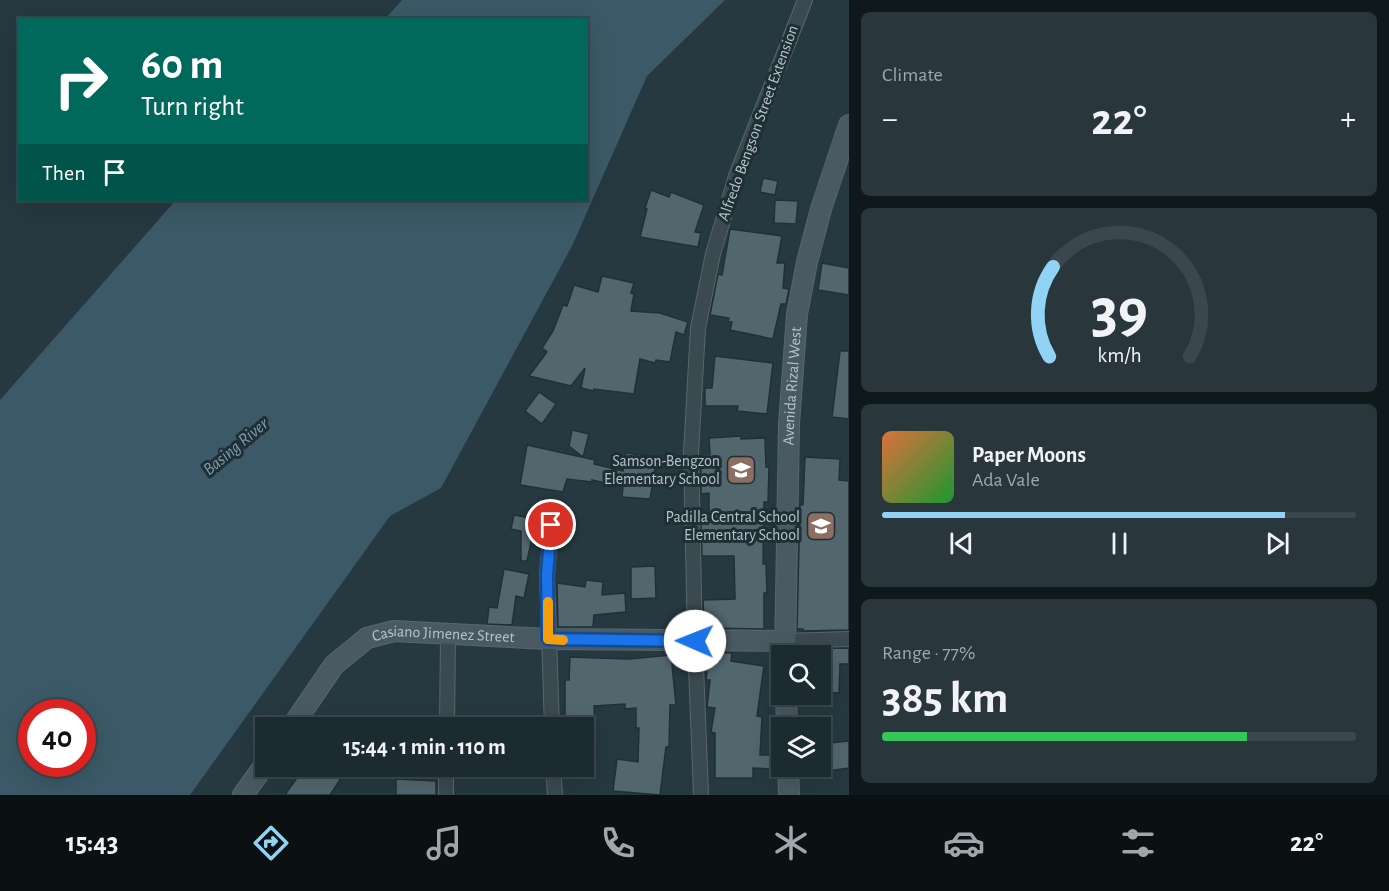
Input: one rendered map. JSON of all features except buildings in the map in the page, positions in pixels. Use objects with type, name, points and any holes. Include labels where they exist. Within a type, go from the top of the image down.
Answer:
[{"type":"street","name":"Alfredo Bengson Street Extension","points":[[701,795],[691,453],[698,328],[713,254],[733,186],[804,0]]},
{"type":"street","name":"Avenida Rizal West","points":[[784,645],[789,424],[797,314],[807,262],[821,209],[849,125]]},
{"type":"street","points":[[551,525],[547,575],[552,717]]},
{"type":"street","name":"Casiano Jimenez Street","points":[[299,717],[334,665],[367,638],[394,631],[548,639],[695,641],[771,647]]},
{"type":"street","points":[[447,717],[448,634]]},
{"type":"street","points":[[806,645],[849,639]]},
{"type":"street","points":[[243,795],[256,777]]},
{"type":"street","points":[[446,777],[446,795]]},
{"type":"street","points":[[554,777],[555,795]]},
{"type":"street","points":[[788,777],[789,795]]},
{"type":"water","name":"Basing River","points":[[402,0],[725,0],[647,76],[572,246],[441,488],[390,516],[190,795],[0,795],[0,400],[175,201],[588,201],[588,18],[386,18]]},
{"type":"slow traffic","points":[[548,602],[548,639],[563,640]]},
{"type":"place","name":"Samson-Bengzon Elementary School","points":[[741,470]]},
{"type":"place","name":"Padilla Central School Elementary School","points":[[821,526]]},
{"type":"route","points":[[551,525],[547,575],[548,639],[695,641]]}]
